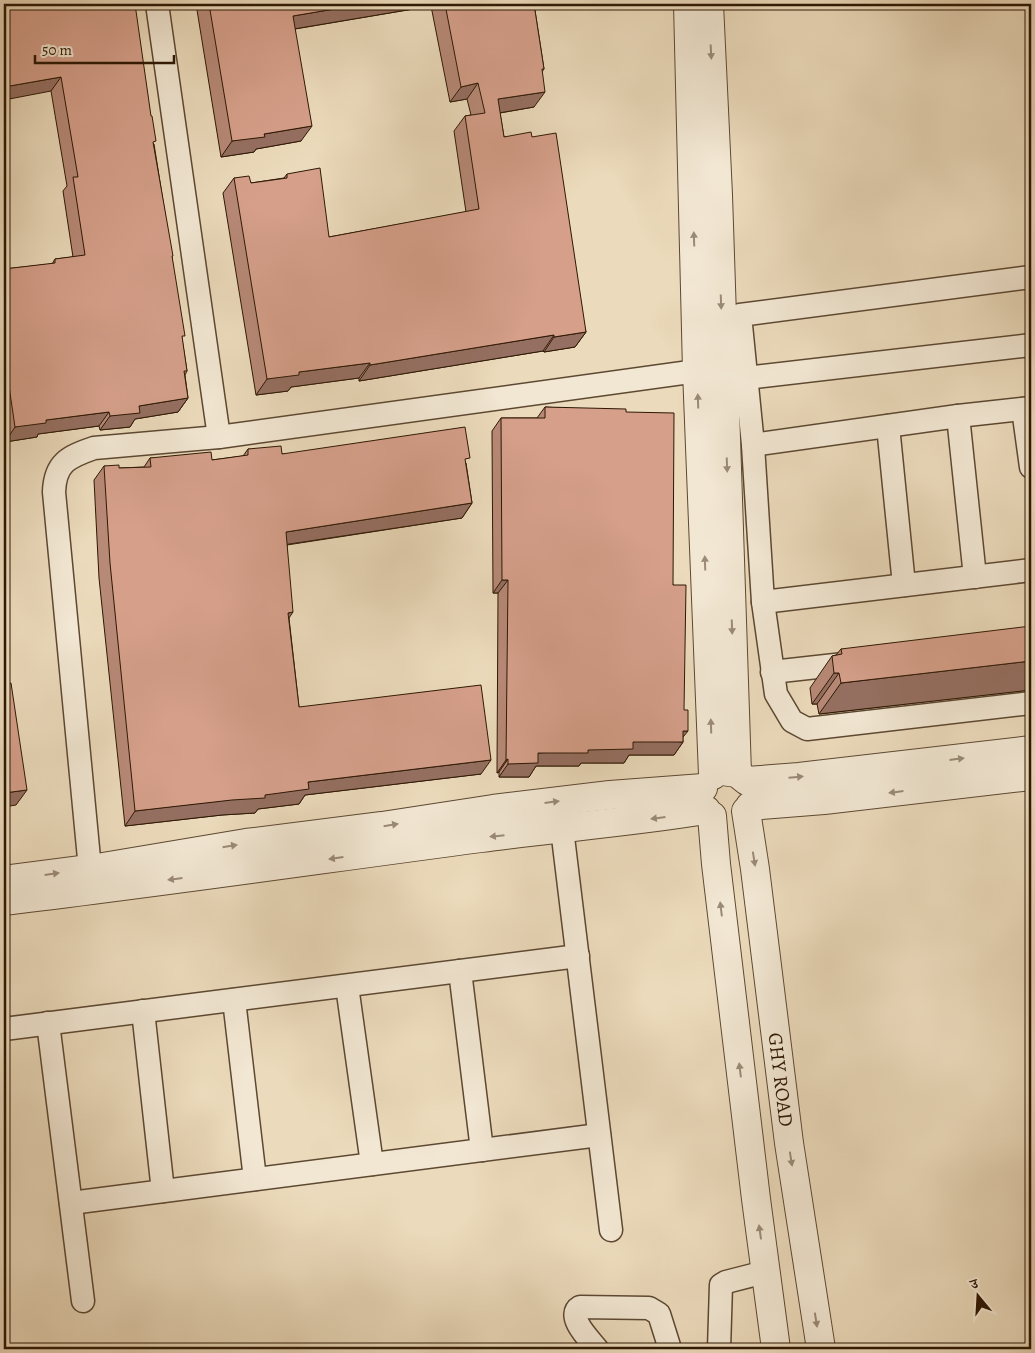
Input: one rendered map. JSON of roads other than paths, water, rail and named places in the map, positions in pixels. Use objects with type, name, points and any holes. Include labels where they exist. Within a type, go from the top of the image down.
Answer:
[{"type":"street","points":[[157,4],[219,437]]},
{"type":"street","points":[[688,4],[697,371],[727,795]]},
{"type":"street","points":[[709,4],[718,215],[727,795]]},
{"type":"street","points":[[1031,277],[740,315],[753,445],[762,602],[776,694],[792,721],[807,730],[1031,704]]},
{"type":"street","points":[[746,378],[1031,345]]},
{"type":"street","points":[[90,869],[56,511],[55,477],[59,467],[67,460],[94,448],[219,437],[697,371]]},
{"type":"street","points":[[753,445],[958,416],[1027,409],[1031,468]]},
{"type":"street","points":[[958,416],[975,577]]},
{"type":"street","points":[[888,426],[904,585]]},
{"type":"street","points":[[762,602],[1031,570]]},
{"type":"street","points":[[772,672],[878,660]]},
{"type":"street","points":[[4,901],[482,838],[661,818],[727,795],[798,777],[1031,750]]},
{"type":"street","points":[[4,880],[493,809],[610,795],[727,795],[824,800],[1031,776]]},
{"type":"street","name":"GHY ROAD","points":[[727,795],[716,864],[776,1349]]},
{"type":"street","name":"GHY ROAD","points":[[727,795],[756,869],[789,1142],[821,1349]]},
{"type":"street","points":[[562,829],[611,1230]]},
{"type":"street","points":[[4,1029],[578,956]]},
{"type":"street","points":[[460,971],[482,1150]]},
{"type":"street","points":[[347,986],[372,1164]]},
{"type":"street","points":[[234,1000],[255,1179]]},
{"type":"street","points":[[143,1012],[162,1191]]},
{"type":"street","points":[[48,1023],[83,1301]]},
{"type":"street","points":[[71,1203],[599,1135]]},
{"type":"street","points":[[720,1349],[721,1285],[766,1272]]},
{"type":"street","points":[[597,1349],[576,1321],[576,1309],[580,1307],[649,1308],[659,1314],[670,1349]]}]
